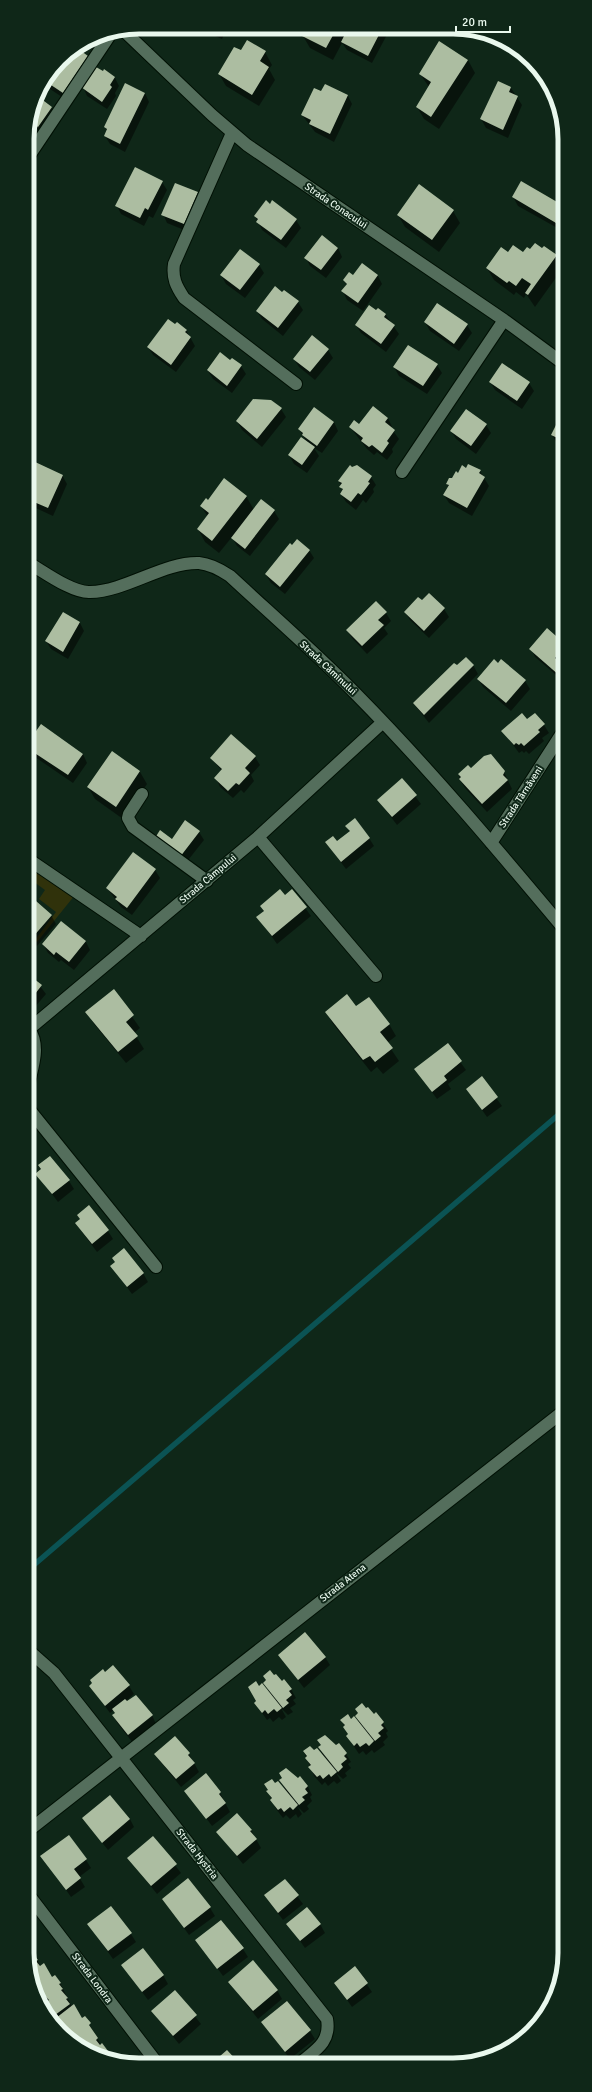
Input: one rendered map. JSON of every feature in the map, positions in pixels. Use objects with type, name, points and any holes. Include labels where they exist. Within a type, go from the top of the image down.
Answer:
[{"type":"street","name":"Strada Conacului","points":[[128,35],[178,84],[232,133],[267,159],[504,320],[558,360]]},
{"type":"street","points":[[34,149],[107,39]]},
{"type":"street","points":[[232,133],[174,264],[173,274],[175,285],[184,298],[296,384]]},
{"type":"street","points":[[402,472],[504,320]]},
{"type":"street","name":"Strada Căminului","points":[[34,566],[55,579],[79,590],[90,592],[114,587],[180,565],[200,563],[216,568],[230,576],[354,692],[383,722],[491,843],[558,922]]},
{"type":"street","name":"Strada Câmpului","points":[[34,1025],[258,838],[383,722]]},
{"type":"street","name":"Strada Târnăveni","points":[[491,843],[558,739]]},
{"type":"street","points":[[142,794],[129,814],[128,818],[133,827],[207,880]]},
{"type":"street","points":[[258,838],[376,976]]},
{"type":"street","points":[[34,862],[141,936]]},
{"type":"street","points":[[34,1037],[36,1049],[34,1058]]},
{"type":"street","points":[[34,1115],[156,1267]]},
{"type":"street","name":"Strada Atena","points":[[122,1758],[558,1415]]},
{"type":"street","name":"Strada Hystria","points":[[34,1655],[54,1673],[327,2019],[328,2035],[322,2044],[306,2058]]},
{"type":"street","points":[[34,1826],[122,1758]]},
{"type":"street","name":"Strada Londra","points":[[34,1902],[153,2058]]},
{"type":"shaded area","points":[[34,867],[75,895],[37,942],[35,940],[56,912],[39,899],[45,890],[34,882]]},
{"type":"building","points":[[303,34],[334,34],[326,48],[302,36]]},
{"type":"building","points":[[345,34],[379,34],[368,56],[341,42]]},
{"type":"building","points":[[247,40],[266,51],[260,61],[269,67],[252,95],[218,74],[234,47],[241,50]]},
{"type":"building","points":[[439,41],[468,60],[431,117],[416,107],[431,82],[419,74]]},
{"type":"building","points":[[82,51],[88,56],[63,93],[50,84],[65,65]]},
{"type":"building","points":[[96,67],[103,71],[104,69],[115,77],[110,85],[112,87],[102,102],[81,87]]},
{"type":"building","points":[[498,81],[511,87],[509,92],[518,96],[503,130],[480,119]]},
{"type":"building","points":[[125,83],[145,93],[120,144],[104,136],[107,129],[104,127]]},
{"type":"building","points":[[325,84],[348,95],[330,134],[309,124],[311,120],[301,115],[314,88],[321,91]]},
{"type":"building","points":[[42,99],[52,107],[38,127],[35,125]]},
{"type":"building","points":[[135,167],[163,181],[148,210],[145,208],[140,218],[115,206]]},
{"type":"building","points":[[521,181],[558,203],[558,219],[556,223],[512,197]]},
{"type":"building","points":[[175,183],[198,192],[184,224],[161,215]]},
{"type":"building","points":[[419,184],[454,210],[432,240],[397,215]]},
{"type":"building","points":[[266,200],[270,204],[272,200],[297,219],[281,240],[256,222],[258,219],[254,216]]},
{"type":"building","points":[[322,235],[338,248],[321,270],[304,258]]},
{"type":"building","points":[[535,243],[542,248],[544,246],[557,255],[528,295],[525,293],[531,284],[522,278],[516,286],[509,281],[507,283],[486,268],[501,247],[508,252],[513,245],[523,252],[527,247],[530,249]]},
{"type":"building","points":[[240,249],[260,264],[240,290],[220,275]]},
{"type":"building","points":[[362,263],[378,275],[358,303],[341,291],[347,284],[343,280],[349,272],[353,275]]},
{"type":"building","points":[[275,286],[282,292],[284,290],[299,301],[278,328],[256,311]]},
{"type":"building","points":[[437,303],[468,324],[454,344],[424,322]]},
{"type":"building","points":[[369,305],[376,310],[378,308],[386,314],[384,317],[395,325],[381,344],[355,325]]},
{"type":"building","points":[[168,319],[175,324],[177,322],[187,330],[185,332],[191,337],[171,365],[147,347]]},
{"type":"building","points":[[312,335],[329,349],[310,372],[293,359]]},
{"type":"building","points":[[408,345],[438,364],[423,386],[393,367]]},
{"type":"building","points":[[220,352],[230,360],[232,358],[242,365],[227,386],[207,370]]},
{"type":"building","points":[[502,363],[530,382],[517,401],[489,382]]},
{"type":"building","points":[[253,399],[271,400],[282,408],[257,439],[236,421]]},
{"type":"building","points":[[373,406],[388,418],[385,422],[395,430],[387,441],[389,443],[382,453],[372,445],[369,447],[361,441],[363,438],[349,427],[354,420],[359,424]]},
{"type":"building","points":[[314,407],[334,422],[317,446],[302,435],[303,433],[298,429]]},
{"type":"building","points":[[466,409],[487,424],[471,446],[450,431]]},
{"type":"building","points":[[558,421],[558,438],[551,435]]},
{"type":"building","points":[[301,437],[315,447],[302,465],[288,455]]},
{"type":"building","points":[[34,461],[63,475],[48,508],[34,502]]},
{"type":"building","points":[[468,464],[481,470],[479,473],[485,477],[467,508],[443,495],[449,485],[446,484],[449,478],[452,478],[456,471],[458,473],[462,465],[466,468]]},
{"type":"building","points":[[350,465],[352,467],[357,465],[372,476],[368,482],[370,483],[361,495],[358,493],[351,502],[340,494],[343,489],[339,487],[342,483],[338,481]]},
{"type":"building","points":[[224,478],[247,496],[212,541],[197,529],[209,513],[200,506],[206,498],[208,500]]},
{"type":"building","points":[[261,499],[275,510],[245,549],[231,538]]},
{"type":"building","points":[[297,539],[310,550],[280,587],[265,574],[290,543],[292,545]]},
{"type":"building","points":[[429,593],[445,608],[424,631],[404,612],[418,597],[422,600]]},
{"type":"building","points":[[376,601],[387,612],[378,620],[384,625],[362,646],[346,630]]},
{"type":"building","points":[[63,612],[80,622],[63,652],[45,641]]},
{"type":"building","points":[[547,628],[558,638],[558,654],[555,658],[558,661],[558,674],[529,649]]},
{"type":"building","points":[[466,657],[474,665],[424,715],[413,703],[454,663],[457,665]]},
{"type":"building","points":[[494,659],[498,663],[501,659],[526,680],[506,703],[477,679]]},
{"type":"building","points":[[522,713],[527,719],[535,713],[545,724],[538,730],[540,732],[524,746],[521,743],[519,745],[516,743],[514,745],[501,731]]},
{"type":"building","points":[[41,724],[83,754],[68,775],[34,753],[34,734]]},
{"type":"building","points":[[231,734],[256,756],[245,768],[250,773],[239,785],[236,783],[228,791],[214,778],[222,769],[210,758]]},
{"type":"building","points":[[112,751],[140,771],[116,807],[87,787]]},
{"type":"building","points":[[491,754],[505,771],[503,775],[508,780],[482,804],[459,779],[461,777],[458,774],[468,765],[471,768],[484,756]]},
{"type":"building","points":[[402,778],[417,795],[392,817],[377,800]]},
{"type":"building","points":[[355,818],[370,838],[341,862],[325,842],[333,836],[337,841],[350,831],[345,826]]},
{"type":"building","points":[[185,820],[200,831],[180,857],[155,838],[160,830],[172,839]]},
{"type":"building","points":[[133,852],[156,869],[127,908],[115,899],[117,897],[106,888]]},
{"type":"building","points":[[280,889],[285,895],[292,889],[307,907],[272,936],[256,917],[264,911],[260,906]]},
{"type":"building","points":[[34,899],[52,915],[34,936]]},
{"type":"building","points":[[61,921],[86,941],[69,962],[56,952],[54,955],[42,944]]},
{"type":"building","points":[[34,979],[42,985],[34,995]]},
{"type":"building","points":[[114,989],[134,1015],[126,1022],[138,1036],[118,1052],[85,1012]]},
{"type":"building","points":[[347,994],[356,1006],[369,997],[390,1024],[380,1032],[393,1048],[375,1062],[370,1056],[363,1060],[325,1012]]},
{"type":"building","points":[[448,1043],[462,1061],[444,1076],[447,1080],[432,1092],[414,1069]]},
{"type":"building","points":[[482,1076],[498,1097],[482,1110],[466,1089]]},
{"type":"building","points":[[50,1156],[70,1180],[52,1194],[35,1174],[41,1169],[38,1165]]},
{"type":"building","points":[[89,1205],[109,1230],[92,1244],[75,1223],[80,1219],[77,1215]]},
{"type":"building","points":[[124,1248],[144,1273],[127,1287],[110,1266],[115,1262],[112,1258]]},
{"type":"building","points":[[305,1632],[326,1657],[298,1680],[278,1655]]},
{"type":"building","points":[[113,1665],[130,1685],[105,1706],[89,1686],[92,1683],[90,1680],[103,1669],[105,1672]]},
{"type":"building","points":[[270,1670],[282,1681],[284,1679],[292,1689],[289,1691],[292,1695],[286,1700],[289,1703],[283,1708],[263,1683],[266,1680],[263,1676]]},
{"type":"building","points":[[256,1681],[259,1686],[262,1683],[282,1708],[277,1712],[274,1709],[268,1714],[265,1710],[262,1713],[254,1703],[256,1701],[248,1687]]},
{"type":"building","points":[[136,1695],[153,1715],[128,1735],[112,1715],[115,1713],[112,1709],[125,1699],[127,1701]]},
{"type":"building","points":[[362,1703],[374,1714],[376,1712],[384,1722],[381,1725],[384,1728],[378,1733],[381,1736],[375,1741],[355,1716],[358,1713],[355,1709]]},
{"type":"building","points":[[348,1714],[351,1719],[354,1716],[374,1741],[369,1746],[366,1743],[360,1747],[357,1743],[354,1746],[346,1736],[348,1734],[343,1727],[345,1725],[340,1720]]},
{"type":"building","points":[[325,1735],[336,1745],[339,1743],[347,1753],[344,1756],[347,1759],[341,1764],[343,1767],[338,1772],[318,1747],[321,1745],[317,1740]]},
{"type":"building","points":[[175,1736],[190,1753],[188,1755],[195,1763],[176,1779],[154,1754]]},
{"type":"building","points":[[310,1746],[314,1750],[317,1748],[337,1772],[331,1777],[329,1774],[323,1779],[320,1775],[317,1777],[308,1767],[311,1765],[305,1758],[307,1756],[303,1751]]},
{"type":"building","points":[[286,1768],[298,1778],[300,1776],[308,1786],[305,1789],[308,1793],[302,1797],[305,1800],[299,1805],[279,1780],[282,1778],[279,1773]]},
{"type":"building","points":[[206,1773],[221,1792],[219,1794],[226,1803],[206,1819],[184,1791]]},
{"type":"building","points":[[272,1779],[275,1783],[278,1781],[298,1805],[293,1810],[290,1807],[284,1812],[281,1808],[278,1810],[270,1800],[272,1798],[266,1791],[268,1790],[264,1784]]},
{"type":"building","points":[[110,1795],[130,1819],[102,1843],[82,1818]]},
{"type":"building","points":[[237,1813],[252,1830],[250,1831],[257,1839],[237,1856],[216,1832]]},
{"type":"building","points":[[69,1835],[87,1859],[74,1869],[81,1878],[66,1890],[40,1856]]},
{"type":"building","points":[[153,1836],[177,1864],[151,1886],[127,1858]]},
{"type":"building","points":[[188,1878],[211,1907],[184,1928],[162,1899]]},
{"type":"building","points":[[285,1879],[299,1895],[278,1913],[264,1895]]},
{"type":"building","points":[[111,1906],[132,1933],[108,1951],[87,1924]]},
{"type":"building","points":[[307,1907],[321,1924],[300,1941],[286,1924]]},
{"type":"building","points":[[221,1920],[244,1948],[217,1969],[195,1940]]},
{"type":"building","points":[[143,1948],[164,1975],[142,1992],[121,1965]]},
{"type":"building","points":[[34,1955],[38,1960],[36,1961],[40,1966],[44,1963],[52,1977],[55,1975],[61,1983],[59,1984],[63,1989],[61,1990],[68,1998],[66,1999],[70,2004],[55,2015],[48,2006],[46,2002],[49,2000],[45,1996],[44,1997],[36,1974]]},
{"type":"building","points":[[253,1960],[278,1990],[253,2011],[228,1982]]},
{"type":"building","points":[[355,1966],[368,1983],[347,2000],[334,1983]]},
{"type":"building","points":[[175,1990],[197,2015],[173,2036],[151,2011]]},
{"type":"building","points":[[287,2001],[311,2030],[285,2052],[261,2022]]},
{"type":"building","points":[[74,2004],[82,2018],[85,2016],[91,2023],[89,2025],[98,2038],[96,2040],[100,2045],[102,2043],[108,2051],[105,2052],[86,2044],[75,2036],[57,2018]]},
{"type":"building","points":[[227,2050],[234,2058],[218,2058]]},
{"type":"waterway","points":[[34,1565],[558,1115]]}]
